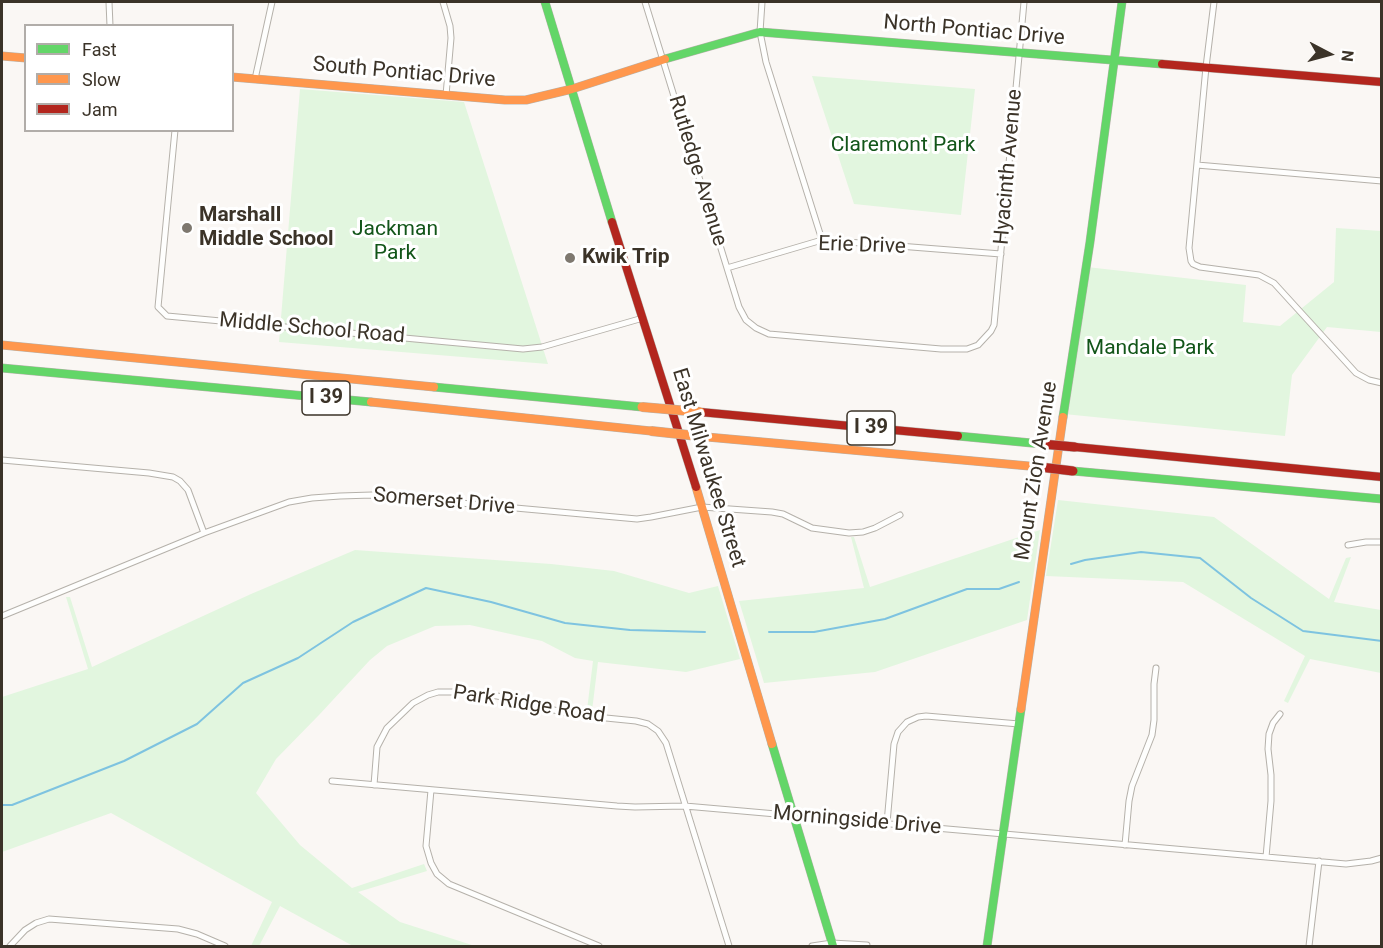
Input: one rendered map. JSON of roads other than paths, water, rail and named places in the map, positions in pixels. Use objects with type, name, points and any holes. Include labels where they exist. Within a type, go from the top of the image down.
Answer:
[{"type":"main road","name":"East Milwaukee Street","points":[[545,2],[702,507],[832,945]]},
{"type":"main road","name":"Mount Zion Avenue","points":[[987,946],[1053,482],[1088,259],[1122,2]]},
{"type":"main road","name":"North Pontiac Drive","points":[[572,89],[760,32],[1382,82]]},
{"type":"main road","points":[[2,56],[24,58]]},
{"type":"main road","name":"South Pontiac Drive","points":[[234,77],[515,100],[531,99],[572,89]]},
{"type":"main road","name":"I 39","points":[[2,345],[1382,477]]},
{"type":"main road","name":"I 39","points":[[2,368],[1382,499]]},
{"type":"street","points":[[109,2],[110,24]]},
{"type":"street","points":[[255,79],[272,2]]},
{"type":"street","points":[[443,2],[451,38],[446,95]]},
{"type":"street","name":"Rutledge Avenue","points":[[645,2],[739,308],[746,320],[762,332]]},
{"type":"street","points":[[762,2],[760,32],[766,62],[822,240]]},
{"type":"street","name":"Hyacinth Avenue","points":[[762,332],[784,336],[941,349],[967,349],[978,345],[991,331],[994,325],[1024,2]]},
{"type":"street","points":[[1214,2],[1189,248],[1191,261],[1200,267],[1259,275],[1274,283],[1356,373],[1369,380],[1382,383]]},
{"type":"street","name":"Middle School Road","points":[[175,132],[158,307],[167,316],[523,350],[542,347],[643,318]]},
{"type":"street","points":[[1197,165],[1382,181]]},
{"type":"street","name":"Erie Drive","points":[[727,268],[822,240],[1001,254]]},
{"type":"street","points":[[2,460],[173,477],[183,485],[191,497],[204,533]]},
{"type":"street","name":"Somerset Drive","points":[[2,616],[204,533],[289,502],[340,496],[372,495],[637,519],[702,507],[772,512],[783,514],[812,528],[849,533],[875,528],[900,514]]},
{"type":"street","points":[[1348,545],[1382,542]]},
{"type":"street","points":[[1125,845],[1132,786],[1152,735],[1156,668]]},
{"type":"street","name":"Park Ridge Road","points":[[374,784],[377,747],[387,728],[403,711],[420,699],[445,692],[497,696],[576,715],[636,721],[653,727],[664,738],[685,806]]},
{"type":"street","points":[[1266,857],[1271,801],[1268,742],[1272,723],[1280,714]]},
{"type":"street","points":[[887,823],[894,744],[901,727],[907,722],[926,716],[1019,724]]},
{"type":"street","name":"Morningside Drive","points":[[332,780],[617,806],[685,806],[1346,864],[1382,858]]},
{"type":"street","points":[[431,790],[426,846],[437,874],[449,884],[599,946]]},
{"type":"street","points":[[685,806],[729,946]]},
{"type":"street","points":[[1309,946],[1319,861]]},
{"type":"street","points":[[10,946],[20,934],[36,923],[49,919],[178,929],[225,946]]},
{"type":"street","points":[[812,946],[867,945]]},
{"type":"waterway","points":[[1071,564],[1141,552],[1200,558],[1251,598],[1303,631],[1382,641]]},
{"type":"waterway","points":[[769,632],[814,632],[885,619],[967,589],[999,589],[1019,582]]},
{"type":"waterway","points":[[2,805],[12,805],[124,761],[197,724],[243,683],[298,658],[353,622],[426,588],[491,602],[565,623],[630,630],[705,632]]},
{"type":"place","name":"Marshall Middle School","points":[[187,228]]},
{"type":"place","name":"Kwik Trip","points":[[570,258]]},
{"type":"park label","name":"Claremont Park","points":[[903,146]]},
{"type":"park label","name":"Jackman Park","points":[[395,242]]},
{"type":"park label","name":"Mandale Park","points":[[1150,349]]}]
